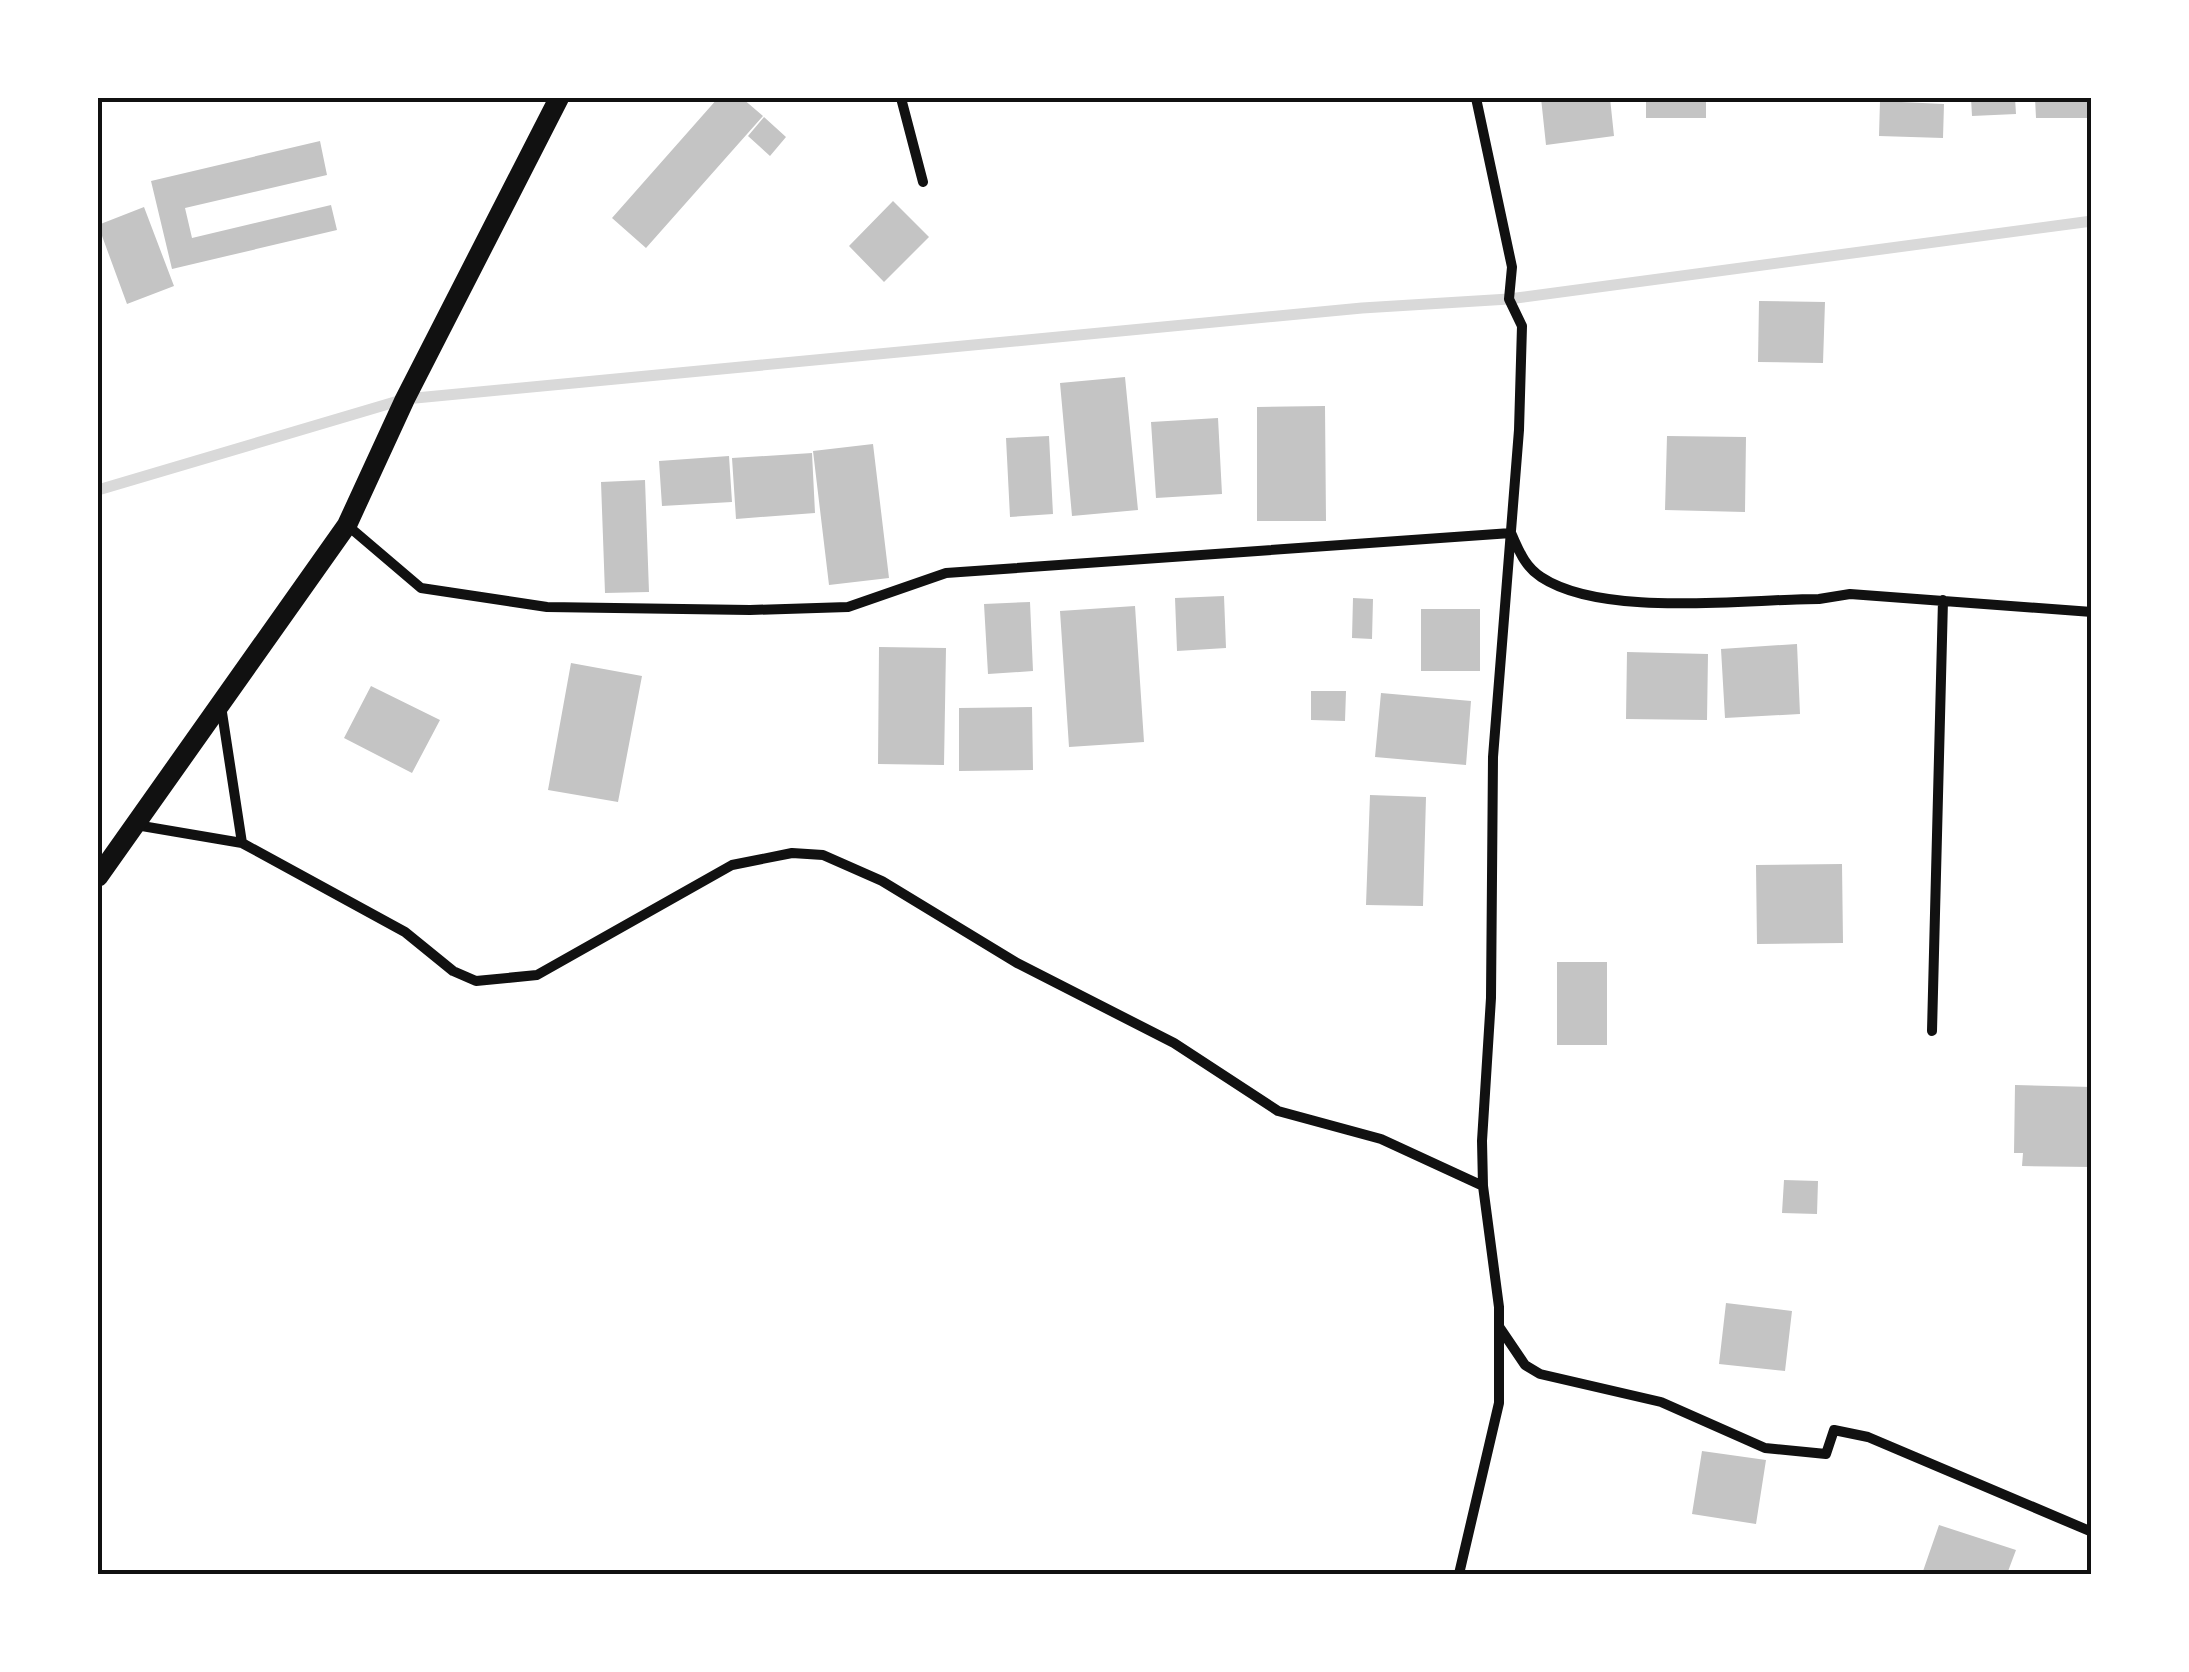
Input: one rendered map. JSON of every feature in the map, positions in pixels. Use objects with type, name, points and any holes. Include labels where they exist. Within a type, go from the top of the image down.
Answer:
[{"type":"main road","points":[[98,877],[346,526],[404,399],[558,98]]},
{"type":"street","points":[[901,98],[922,182]]},
{"type":"street","points":[[1459,1574],[1499,1403],[1500,1328],[1483,1186],[1493,757],[1512,532],[1522,326],[1509,299],[1512,266],[1476,98]]},
{"type":"street","points":[[346,526],[421,588],[547,607],[750,610],[848,607],[946,572],[1512,532]]},
{"type":"street","points":[[1512,532],[1524,562],[1542,578],[1616,601],[1819,599],[1850,594],[2092,612]]},
{"type":"street","points":[[1932,1031],[1943,600]]},
{"type":"street","points":[[221,706],[242,843]]},
{"type":"street","points":[[135,825],[242,843],[405,932],[453,970],[476,980],[537,975],[732,865],[792,852],[822,855],[882,881],[1017,963],[1174,1043],[1278,1111],[1381,1139],[1483,1186]]},
{"type":"street","points":[[1500,1328],[1514,1352],[1540,1374],[1661,1402],[1784,1452],[1826,1454],[1834,1430],[1868,1437],[2092,1532]]},
{"type":"building","points":[[718,98],[742,98],[763,116],[646,248],[612,218]]},
{"type":"building","points":[[1541,98],[1610,98],[1614,136],[1546,145]]},
{"type":"building","points":[[1646,98],[1706,98],[1706,118],[1646,118]]},
{"type":"building","points":[[1971,98],[2015,98],[2016,114],[1972,116]]},
{"type":"building","points":[[2035,98],[2092,98],[2092,118],[2036,118]]},
{"type":"building","points":[[1880,101],[1944,104],[1943,138],[1879,136]]},
{"type":"building","points":[[764,117],[786,137],[770,156],[748,136]]},
{"type":"building","points":[[320,141],[327,175],[185,208],[192,238],[331,205],[337,230],[172,269],[151,181]]},
{"type":"building","points":[[893,201],[929,237],[884,282],[849,246]]},
{"type":"building","points":[[144,207],[174,286],[127,304],[98,225]]},
{"type":"building","points":[[1759,301],[1825,302],[1823,363],[1758,362]]},
{"type":"building","points":[[1125,377],[1138,510],[1072,516],[1060,383]]},
{"type":"building","points":[[1325,406],[1326,521],[1257,521],[1257,407]]},
{"type":"building","points":[[1218,418],[1222,494],[1156,498],[1151,422]]},
{"type":"building","points":[[1049,436],[1053,514],[1010,517],[1006,438]]},
{"type":"building","points":[[1667,436],[1746,437],[1745,512],[1665,510]]},
{"type":"building","points":[[873,444],[889,578],[829,585],[813,451]]},
{"type":"building","points":[[812,453],[815,513],[736,519],[732,458]]},
{"type":"building","points":[[729,456],[732,502],[662,506],[659,461]]},
{"type":"building","points":[[645,480],[649,592],[605,593],[601,482]]},
{"type":"building","points":[[1224,596],[1226,648],[1177,651],[1175,598]]},
{"type":"building","points":[[1353,598],[1373,599],[1372,639],[1352,638]]},
{"type":"building","points":[[1030,602],[1033,671],[988,674],[984,604]]},
{"type":"building","points":[[1135,606],[1144,742],[1069,747],[1060,611]]},
{"type":"building","points":[[1421,609],[1480,609],[1480,671],[1421,671]]},
{"type":"building","points":[[1797,644],[1800,714],[1725,718],[1721,649]]},
{"type":"building","points":[[879,647],[946,648],[944,765],[878,764]]},
{"type":"building","points":[[1627,652],[1708,654],[1707,720],[1626,719]]},
{"type":"building","points":[[571,663],[642,676],[618,802],[548,790]]},
{"type":"building","points":[[371,686],[440,720],[412,773],[344,738]]},
{"type":"building","points":[[1311,691],[1346,691],[1345,721],[1311,720]]},
{"type":"building","points":[[1381,693],[1471,701],[1466,765],[1375,757]]},
{"type":"building","points":[[1032,707],[1033,770],[959,771],[959,708]]},
{"type":"building","points":[[1370,795],[1426,797],[1423,906],[1366,905]]},
{"type":"building","points":[[1842,864],[1843,943],[1757,944],[1756,865]]},
{"type":"building","points":[[1557,962],[1607,962],[1607,1045],[1557,1045]]},
{"type":"building","points":[[2015,1085],[2092,1087],[2092,1167],[2022,1166],[2023,1153],[2014,1153]]},
{"type":"building","points":[[1784,1180],[1818,1181],[1817,1214],[1782,1213]]},
{"type":"building","points":[[1726,1303],[1792,1311],[1785,1371],[1719,1364]]},
{"type":"building","points":[[1702,1451],[1766,1460],[1756,1524],[1692,1514]]},
{"type":"building","points":[[1939,1525],[2016,1550],[2007,1574],[1922,1574]]},
{"type":"waterway","points":[[98,490],[405,399],[1362,308],[1509,299],[2092,221]]}]
